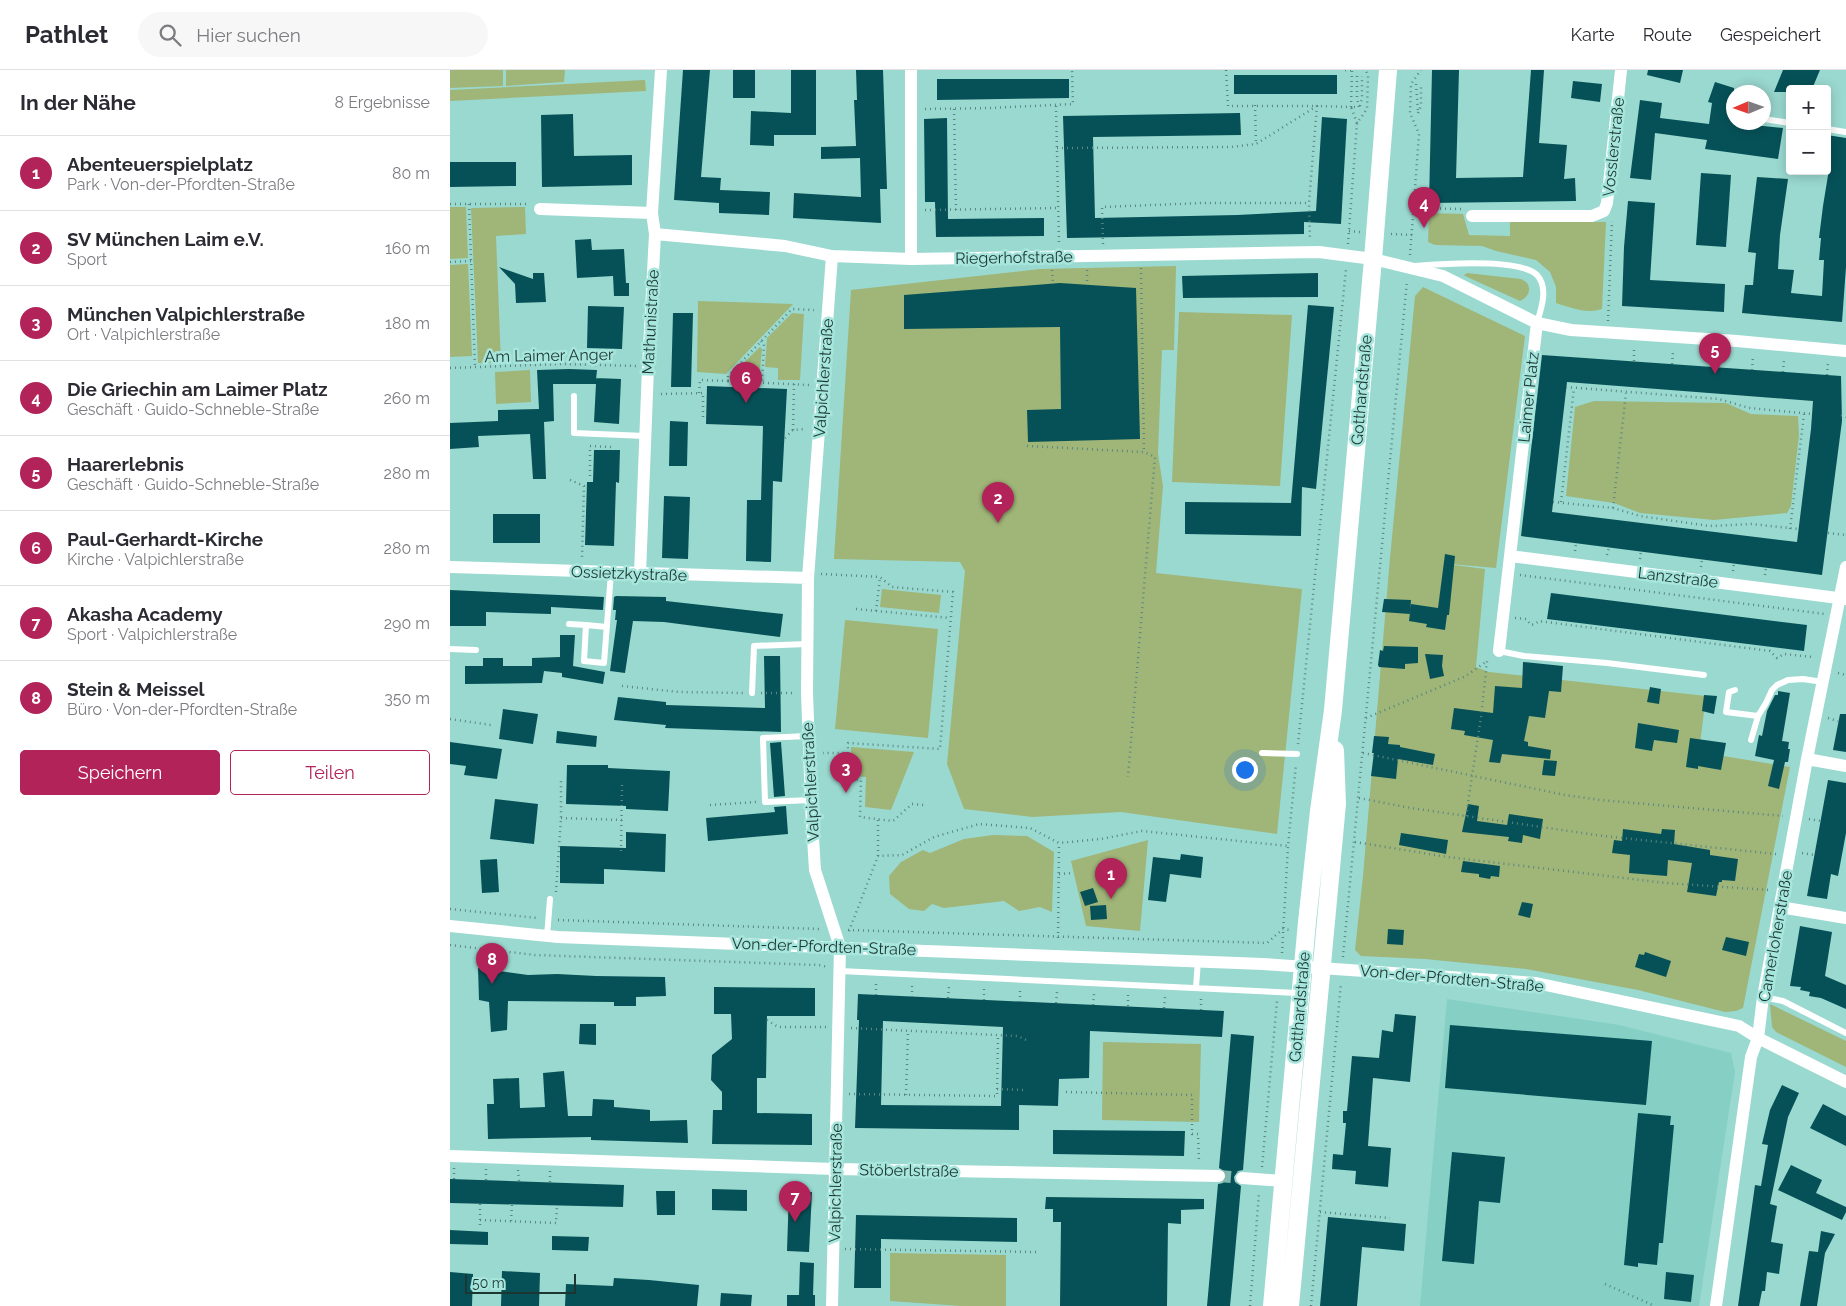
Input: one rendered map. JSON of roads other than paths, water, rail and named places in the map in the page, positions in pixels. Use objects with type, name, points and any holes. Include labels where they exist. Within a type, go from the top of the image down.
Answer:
[{"type":"street","name":"Mathunistraße","points":[[640,574],[646,394],[655,234],[652,212],[661,70]]},
{"type":"street","points":[[910,70],[912,210],[910,259]]},
{"type":"street","name":"Gotthardstraße","points":[[1272,1306],[1303,966],[1319,811],[1333,710],[1388,70]]},
{"type":"street","name":"Vosslerstraße","points":[[1472,216],[1592,216],[1604,211],[1607,204],[1621,70]]},
{"type":"street","points":[[540,209],[652,212]]},
{"type":"street","name":"Riegerhofstraße","points":[[655,234],[785,246],[832,256],[910,259],[1310,252],[1348,255],[1373,258],[1443,276],[1536,323],[1571,330],[1737,341],[1846,351]]},
{"type":"street","name":"Valpichlerstraße","points":[[832,256],[808,575],[807,644],[808,736],[815,870],[834,929],[843,947],[840,971],[832,1306]]},
{"type":"street","name":"Laimer Platz","points":[[1499,651],[1536,323]]},
{"type":"street","name":"Lanzstraße","points":[[1510,556],[1843,598]]},
{"type":"street","name":"Ossietzkystraße","points":[[450,567],[640,574],[808,575]]},
{"type":"street","name":"Camerloherstraße","points":[[1716,1306],[1751,1058],[1758,1038],[1763,997],[1807,759],[1837,615],[1843,598],[1846,567]]},
{"type":"street","name":"Gotthardstraße","points":[[1290,1306],[1337,804],[1333,710]]},
{"type":"street","points":[[1807,759],[1846,766]]},
{"type":"street","points":[[1780,907],[1846,918]]},
{"type":"street","name":"Von-der-Pfordten-Straße","points":[[450,926],[547,936],[1198,961],[1303,966],[1536,983],[1739,1026],[1758,1038],[1846,1082]]},
{"type":"street","name":"Stöberlstraße","points":[[452,1161],[1219,1176]]},
{"type":"street","points":[[1242,1178],[1283,1181]]},
{"type":"lane","points":[[1771,120],[1786,122]]},
{"type":"lane","points":[[1831,130],[1846,132]]},
{"type":"lane","name":"Laimer Platz","points":[[1409,266],[1464,262],[1512,266],[1528,270],[1537,276],[1543,287],[1543,304],[1536,323]]},
{"type":"lane","points":[[574,396],[574,433],[645,436]]},
{"type":"lane","points":[[586,625],[584,661],[604,663],[611,573]]},
{"type":"lane","points":[[569,624],[607,627]]},
{"type":"lane","points":[[752,693],[754,646],[807,644]]},
{"type":"lane","points":[[450,649],[476,650]]},
{"type":"lane","points":[[1499,651],[1524,656],[1607,663],[1704,675]]},
{"type":"lane","points":[[1751,740],[1758,716],[1772,690],[1777,685],[1788,680],[1803,679],[1823,682]]},
{"type":"lane","points":[[1735,690],[1729,692],[1726,712],[1758,716]]},
{"type":"lane","points":[[808,736],[763,738],[765,802],[811,800]]},
{"type":"lane","points":[[1262,754],[1297,754]]},
{"type":"lane","points":[[547,936],[550,899]]},
{"type":"lane","points":[[1196,987],[1198,961]]},
{"type":"lane","name":"Von-der-Pfordten-Straße","points":[[840,971],[1301,993]]},
{"type":"lane","points":[[1763,997],[1783,1001],[1846,1033]]},
{"type":"tunnel","points":[[1219,1176],[1242,1178]]},
{"type":"place","name":"Die Griechin am Laimer Platz","points":[[1424,228]]},
{"type":"place","name":"Haarerlebnis","points":[[1715,374]]},
{"type":"place","name":"Paul-Gerhardt-Kirche","points":[[746,403]]},
{"type":"place","name":"SV München Laim e.V.","points":[[998,523]]},
{"type":"place","name":"München Valpichlerstraße","points":[[846,793]]},
{"type":"place","name":"Abenteuerspielplatz","points":[[1111,899]]},
{"type":"place","name":"Stein & Meissel","points":[[492,984]]},
{"type":"place","name":"Akasha Academy","points":[[795,1222]]}]
